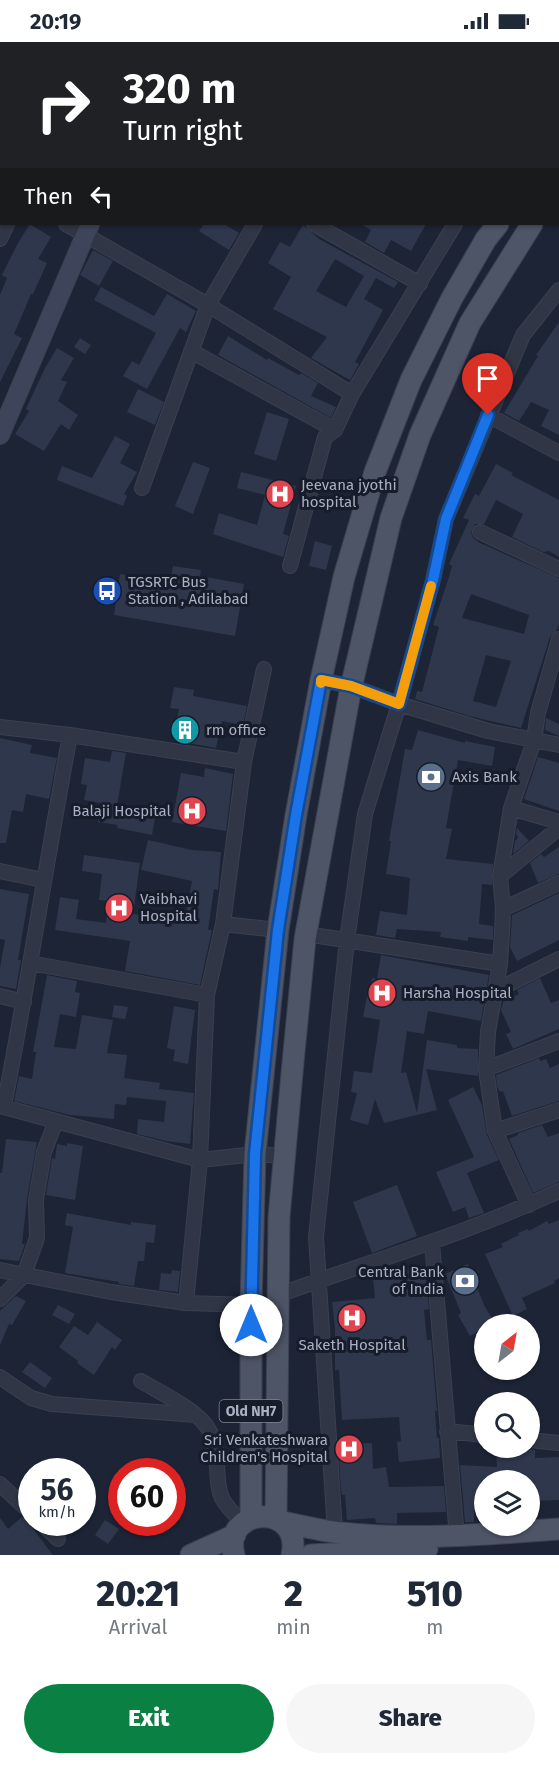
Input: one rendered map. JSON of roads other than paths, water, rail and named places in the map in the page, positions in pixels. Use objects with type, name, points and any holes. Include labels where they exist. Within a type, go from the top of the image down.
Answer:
[{"type":"main road","name":"Old NH7","points":[[241,1533],[255,1154],[278,930],[321,680],[344,577],[375,472],[416,370],[452,298],[486,239],[497,225]]},
{"type":"main road","name":"old NH7","points":[[279,1520],[279,1217],[284,1156],[306,934],[351,686],[391,518],[420,435],[470,323],[531,225]]},
{"type":"main road","points":[[191,1555],[241,1533],[265,1516],[335,1532],[379,1536],[457,1536],[559,1529]]},
{"type":"main road","points":[[279,1520],[293,1538],[292,1555]]},
{"type":"main road","points":[[310,1555],[559,1542]]},
{"type":"street","points":[[0,239],[7,225]]},
{"type":"street","points":[[70,225],[88,229],[352,394]]},
{"type":"street","points":[[141,489],[208,305],[254,225]]},
{"type":"street","points":[[316,225],[420,284]]},
{"type":"street","points":[[290,566],[325,437],[335,430],[352,394],[454,225]]},
{"type":"street","points":[[0,435],[88,229]]},
{"type":"street","points":[[335,1532],[316,1236],[347,940],[365,814],[399,704],[433,580],[446,519],[523,335],[559,290]]},
{"type":"street","points":[[191,351],[335,430]]},
{"type":"street","points":[[488,415],[559,453]]},
{"type":"street","points":[[480,532],[559,569]]},
{"type":"street","points":[[529,1205],[495,1131],[486,1069],[489,1032],[500,964],[503,909],[500,876],[511,808],[534,741],[538,713],[559,639]]},
{"type":"street","points":[[186,1303],[200,1160],[207,995],[223,924],[244,762],[264,669]]},
{"type":"street","points":[[321,680],[351,686],[399,704],[488,731],[559,745]]},
{"type":"street","points":[[0,727],[70,735],[244,762]]},
{"type":"street","points":[[70,735],[43,880],[24,1002],[2,1106],[200,1160],[255,1154],[284,1156]]},
{"type":"street","points":[[511,808],[559,822]]},
{"type":"street","points":[[500,876],[559,828]]},
{"type":"street","points":[[0,871],[43,880]]},
{"type":"street","points":[[503,909],[559,883]]},
{"type":"street","points":[[223,924],[278,930]]},
{"type":"street","points":[[306,934],[500,964]]},
{"type":"street","points":[[495,991],[559,959]]},
{"type":"street","points":[[30,963],[207,995]]},
{"type":"street","points":[[0,996],[24,1002]]},
{"type":"street","points":[[486,1069],[559,1041]]},
{"type":"street","points":[[495,1131],[559,1110]]},
{"type":"street","points":[[0,1299],[24,1275],[37,1238],[36,1200],[44,1152],[56,1121]]},
{"type":"street","points":[[278,1295],[432,1242],[529,1205],[559,1191]]},
{"type":"street","points":[[432,1242],[457,1536]]},
{"type":"street","points":[[0,1270],[111,1292],[186,1303],[251,1305]]},
{"type":"street","points":[[0,1377],[32,1398],[52,1404],[196,1416]]},
{"type":"street","points":[[141,1381],[196,1416],[209,1429],[217,1450],[222,1497],[235,1516],[241,1533]]},
{"type":"street","points":[[447,1431],[474,1434]]},
{"type":"street","points":[[540,1441],[559,1443]]},
{"type":"street","points":[[0,1484],[18,1501]]},
{"type":"street","points":[[55,1536],[58,1539]]},
{"type":"place","name":"Jeevana jyothi hospital","points":[[280,494]]},
{"type":"place","name":"TGSRTC Bus Station , Adilabad","points":[[107,591]]},
{"type":"place","name":"rm office","points":[[185,730]]},
{"type":"place","name":"Axis Bank","points":[[431,777]]},
{"type":"place","name":"Balaji Hospital","points":[[192,811]]},
{"type":"place","name":"Vaibhavi Hospital","points":[[119,908]]},
{"type":"place","name":"Harsha Hospital","points":[[382,993]]},
{"type":"place","name":"Central Bank of India","points":[[465,1281]]},
{"type":"place","name":"Saketh Hospital","points":[[352,1318]]},
{"type":"place","name":"Sri Venkateshwara Children's Hospital","points":[[349,1449]]}]
